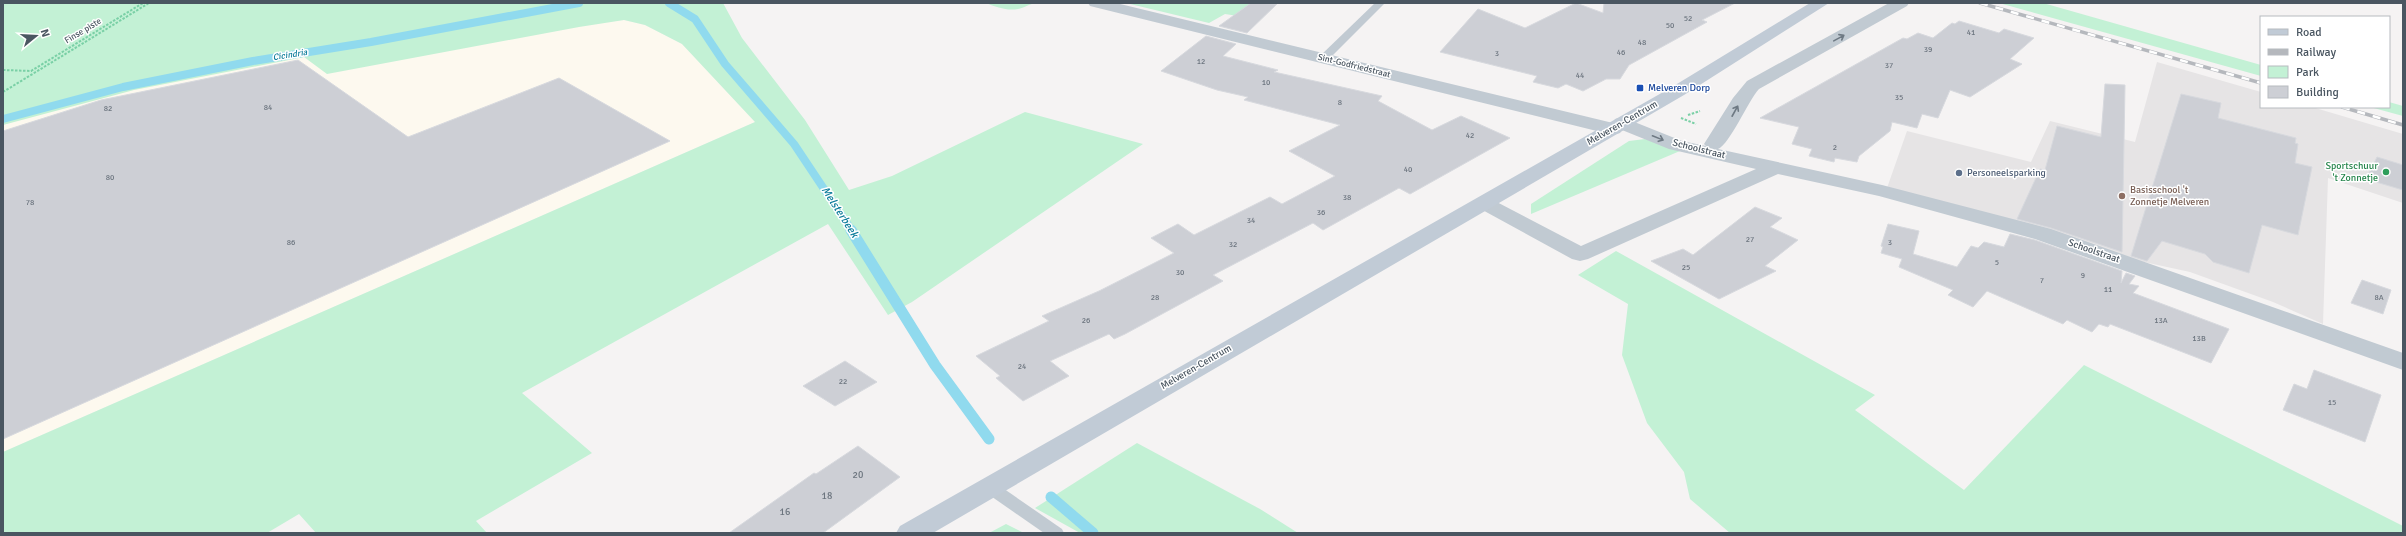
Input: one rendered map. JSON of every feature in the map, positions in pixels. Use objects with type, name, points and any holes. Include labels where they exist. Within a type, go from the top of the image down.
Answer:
[{"type":"main road","name":"Melveren-Centrum","points":[[910,533],[991,488],[1101,421],[1631,118],[1821,3]]},
{"type":"street","name":"Sint-Godfriedstraat","points":[[1096,3],[1324,58],[1631,118]]},
{"type":"street","points":[[1718,139],[1745,92],[1753,85],[1900,3]]},
{"type":"street","name":"Schoolstraat","points":[[1631,118],[1718,139],[1778,167]]},
{"type":"street","name":"Schoolstraat","points":[[1631,118],[1676,145],[1882,191],[2043,234],[2403,362]]},
{"type":"street","points":[[1484,203],[1580,254],[1778,167]]},
{"type":"lane","points":[[1324,58],[1380,3]]},
{"type":"lane","points":[[991,488],[1056,533]]},
{"type":"path","name":"Finse piste","points":[[31,71],[143,3]]},
{"type":"path","points":[[3,92],[149,3]]},
{"type":"path","points":[[3,70],[37,71]]},
{"type":"path","points":[[1631,118],[1682,118],[1700,111]]},
{"type":"path","points":[[1682,118],[1718,139]]},
{"type":"shaded area","points":[[624,20],[645,25],[682,44],[755,122],[3,452],[3,125],[115,90],[303,57]]},
{"type":"shaded area","name":"Basisschool 't Zonnetje Melveren","points":[[2157,62],[2260,92],[2260,108],[2315,108],[2403,134],[2403,203],[2328,178],[2323,324],[2273,302],[2190,272],[2144,262],[1887,188],[1907,131],[2031,162],[2050,121],[2135,142]]},
{"type":"green space","points":[[3,3],[723,3],[742,38],[805,120],[849,190],[892,176],[1025,112],[1143,144],[912,302],[888,315],[828,224],[522,393],[592,453],[476,521],[487,533],[316,533],[299,514],[267,533],[3,533],[3,452],[755,122],[682,44],[645,25],[624,20],[327,74],[304,57],[134,90],[3,125]]},
{"type":"green space","points":[[986,3],[1036,3],[1020,8],[1010,9]]},
{"type":"green space","points":[[1126,3],[1254,3],[1238,16],[1225,14],[1209,23]]},
{"type":"green space","points":[[1999,3],[2043,3],[2260,65],[2260,76]]},
{"type":"green space","points":[[2390,102],[2403,106],[2403,116],[2374,108],[2390,108]]},
{"type":"green space","points":[[1645,139],[1680,151],[1531,214],[1531,204],[1629,141]]},
{"type":"green space","points":[[1616,251],[1875,395],[1855,410],[1964,490],[2084,365],[2403,526],[2403,533],[1730,533],[1690,499],[1684,472],[1647,423],[1622,355],[1628,304],[1578,275]]},
{"type":"green space","points":[[1137,443],[1260,509],[1298,533],[1080,533],[1035,508]]},
{"type":"green space","points":[[1006,524],[1024,533],[989,533]]},
{"type":"building","points":[[1251,3],[1277,4],[1247,33],[1219,26]]},
{"type":"building","points":[[1576,3],[1603,13],[1604,3],[1735,3],[1702,20],[1707,22],[1629,65],[1620,79],[1606,79],[1583,91],[1566,84],[1558,88],[1533,82],[1537,76],[1440,52],[1478,9],[1525,28]]},
{"type":"building","points":[[1959,21],[1999,33],[2004,29],[2034,38],[2010,59],[2022,64],[1970,97],[1950,90],[1938,118],[1922,114],[1917,128],[1892,122],[1890,131],[1859,156],[1857,162],[1835,158],[1834,162],[1809,156],[1812,149],[1792,144],[1799,127],[1760,118],[1903,38],[1907,39],[1918,33],[1933,38],[1952,23],[1955,24]]},
{"type":"building","points":[[1206,36],[1236,44],[1223,56],[1278,70],[1274,72],[1382,96],[1378,101],[1432,130],[1461,116],[1510,138],[1410,194],[1399,188],[1323,230],[1313,223],[1213,275],[1223,281],[1125,334],[1114,339],[1109,334],[1050,361],[1069,376],[1023,401],[996,378],[1000,376],[976,356],[1049,321],[1042,316],[1099,291],[1174,253],[1151,238],[1178,224],[1194,235],[1270,197],[1282,204],[1335,176],[1289,151],[1340,125],[1244,100],[1248,97],[1217,90],[1161,71]]},
{"type":"building","points":[[298,60],[408,137],[559,78],[670,141],[3,439],[3,131],[101,100]]},
{"type":"building","points":[[2105,84],[2125,85],[2122,252],[2051,228],[2017,219],[2040,169],[2045,170],[2057,126],[2101,137]]},
{"type":"building","points":[[2181,94],[2221,103],[2218,118],[2296,138],[2295,143],[2298,144],[2295,163],[2312,167],[2298,235],[2262,225],[2249,273],[2213,262],[2205,254],[2162,241],[2147,261],[2131,256]]},
{"type":"building","name":"Sportschuur 't Zonnetje","points":[[2377,157],[2403,165],[2403,190],[2366,179]]},
{"type":"building","points":[[1755,207],[1782,218],[1770,227],[1798,240],[1765,266],[1776,271],[1719,299],[1651,261],[1683,249],[1693,255]]},
{"type":"building","points":[[1888,224],[1919,231],[1913,254],[1957,267],[1971,246],[1978,248],[1984,242],[2004,247],[2010,234],[2035,240],[2122,271],[2121,283],[2126,273],[2135,276],[2129,284],[2139,286],[2133,293],[2229,329],[2211,363],[2110,324],[2108,327],[2099,324],[2092,332],[2067,320],[2063,324],[1987,291],[1973,307],[1948,295],[1953,290],[1899,267],[1902,259],[1881,253],[1883,247],[1881,246]]},
{"type":"building","points":[[2362,280],[2391,290],[2383,314],[2351,303]]},
{"type":"building","points":[[845,361],[877,382],[835,406],[803,386]]},
{"type":"building","points":[[2314,370],[2381,395],[2365,442],[2283,410],[2294,384],[2307,389]]},
{"type":"building","points":[[858,446],[900,477],[823,533],[729,533],[814,473],[816,474]]},
{"type":"waterway","name":"Cicindria","points":[[3,119],[123,87],[253,61],[371,42],[579,3]]},
{"type":"waterway","name":"Melsterbeek","points":[[669,3],[695,19],[725,64],[794,144],[852,231]]},
{"type":"waterway","name":"Melsterbeek","points":[[851,230],[935,365],[989,439]]},
{"type":"waterway","name":"Melsterbeek","points":[[1051,497],[1093,533]]},
{"type":"railway","points":[[1980,3],[2260,83]]},
{"type":"railway","points":[[2345,108],[2403,125]]},
{"type":"place","name":"Melveren Dorp","points":[[1640,88]]},
{"type":"place","name":"Sportschuur 't Zonnetje","points":[[2386,172]]},
{"type":"place","name":"Personeelsparking","points":[[1959,173]]},
{"type":"place","name":"Basisschool 't Zonnetje Melveren","points":[[2122,196]]}]
